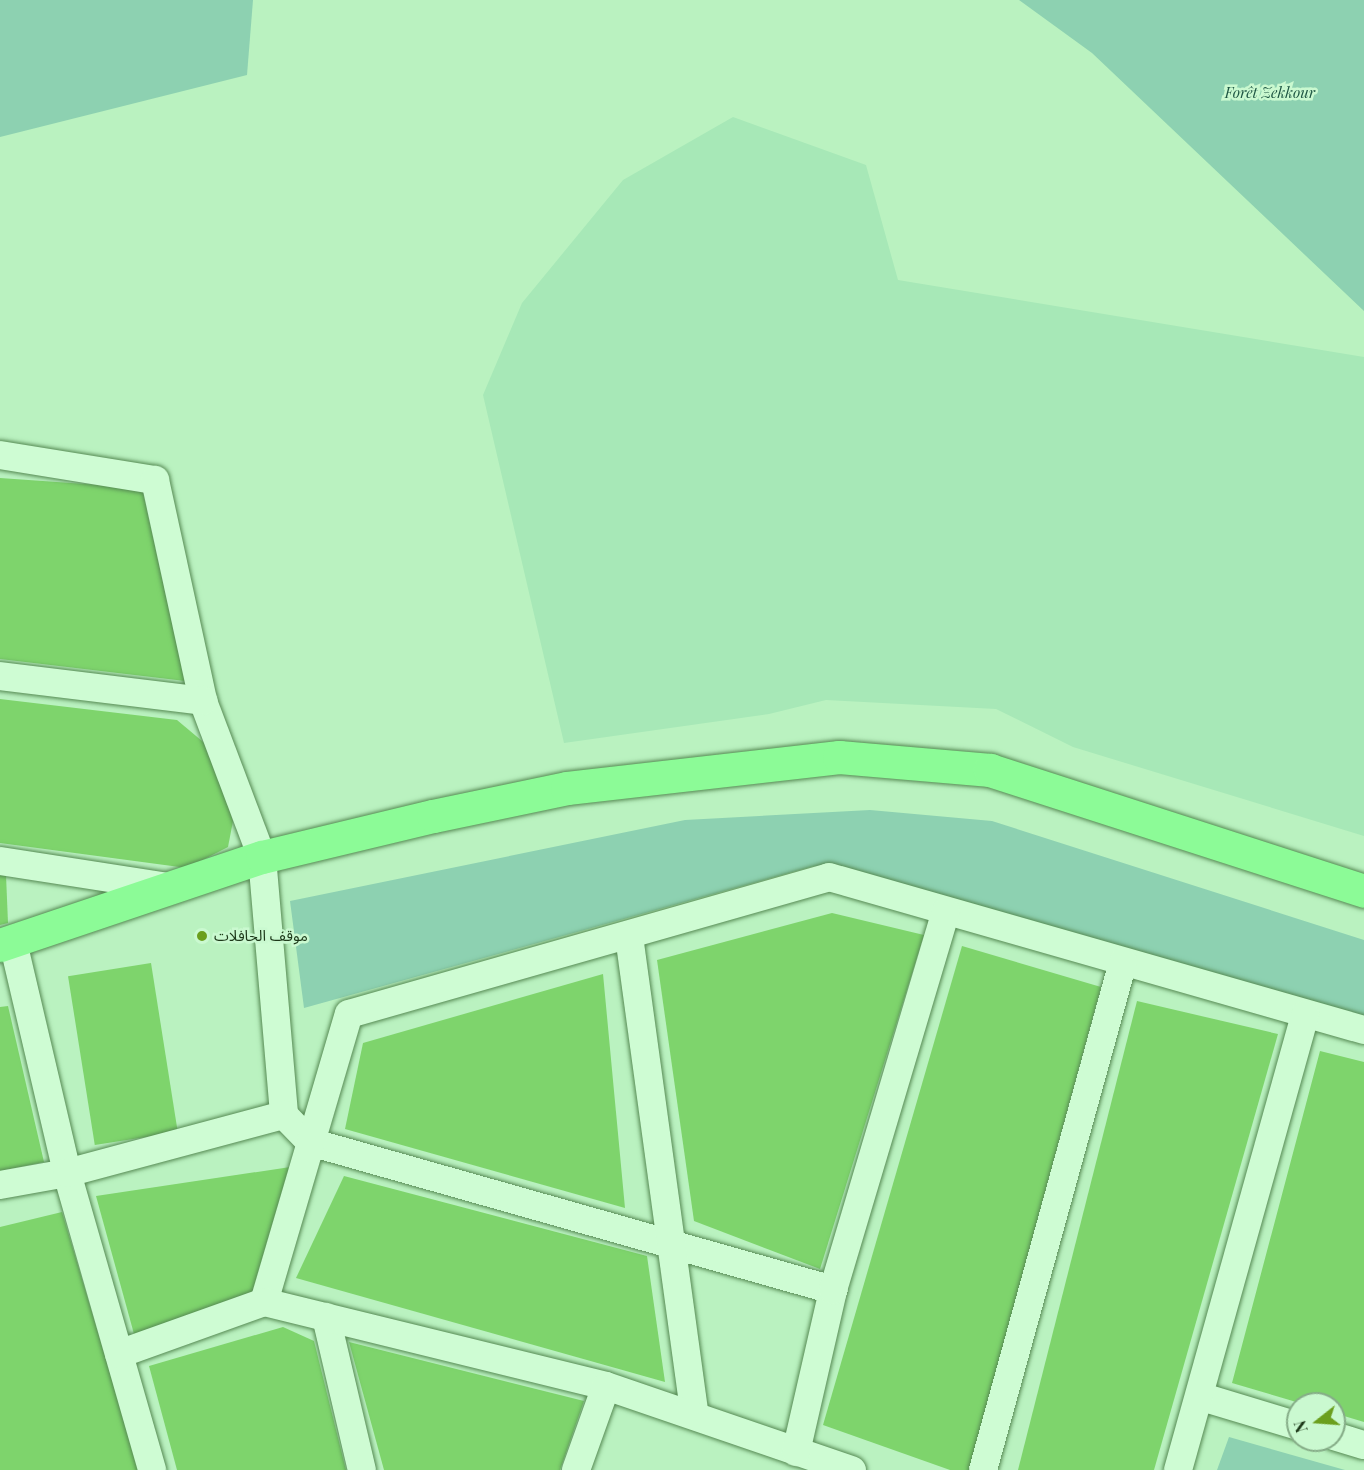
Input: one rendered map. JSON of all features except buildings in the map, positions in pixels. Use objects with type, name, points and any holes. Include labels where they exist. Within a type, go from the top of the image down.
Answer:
[{"type":"main road","points":[[6,944],[262,857],[567,788],[773,761],[859,758],[990,770],[1364,891]]},
{"type":"street","points":[[0,455],[155,480],[204,701],[262,857],[284,1115],[310,1142],[673,1242],[833,1290]]},
{"type":"street","points":[[0,676],[204,701]]},
{"type":"street","points":[[0,861],[176,888]]},
{"type":"street","points":[[264,1302],[349,1014],[829,878],[1364,1030]]},
{"type":"street","points":[[796,1452],[833,1290],[946,911]]},
{"type":"street","points":[[629,936],[673,1242],[694,1413]]},
{"type":"street","points":[[6,944],[67,1173],[152,1470]]},
{"type":"street","points":[[983,1470],[1123,962]]},
{"type":"street","points":[[1178,1470],[1202,1397],[1305,1014]]},
{"type":"street","points":[[0,1185],[67,1173],[284,1115]]},
{"type":"street","points":[[119,1354],[264,1302],[606,1386],[694,1413],[796,1452],[852,1470]]},
{"type":"street","points":[[326,1317],[362,1470]]},
{"type":"street","points":[[576,1470],[606,1386]]},
{"type":"street","points":[[1202,1397],[1286,1422]]},
{"type":"street","points":[[1346,1440],[1364,1445]]},
{"type":"green space","points":[[0,0],[253,0],[247,75],[0,137]]},
{"type":"green space","name":"Forêt Zekkour","points":[[1019,0],[1364,0],[1364,311],[1092,53]]},
{"type":"green space","points":[[733,117],[866,165],[898,280],[1364,357],[1364,836],[1073,747],[996,709],[826,700],[769,714],[564,743],[483,395],[522,303],[623,180]]},
{"type":"green space","points":[[870,810],[992,821],[1364,940],[1364,1017],[814,866],[304,1008],[290,901],[685,820]]},
{"type":"green space","points":[[1229,1437],[1345,1470],[1217,1470]]},
{"type":"place","name":"موقف الحافلات","points":[[202,936]]}]
